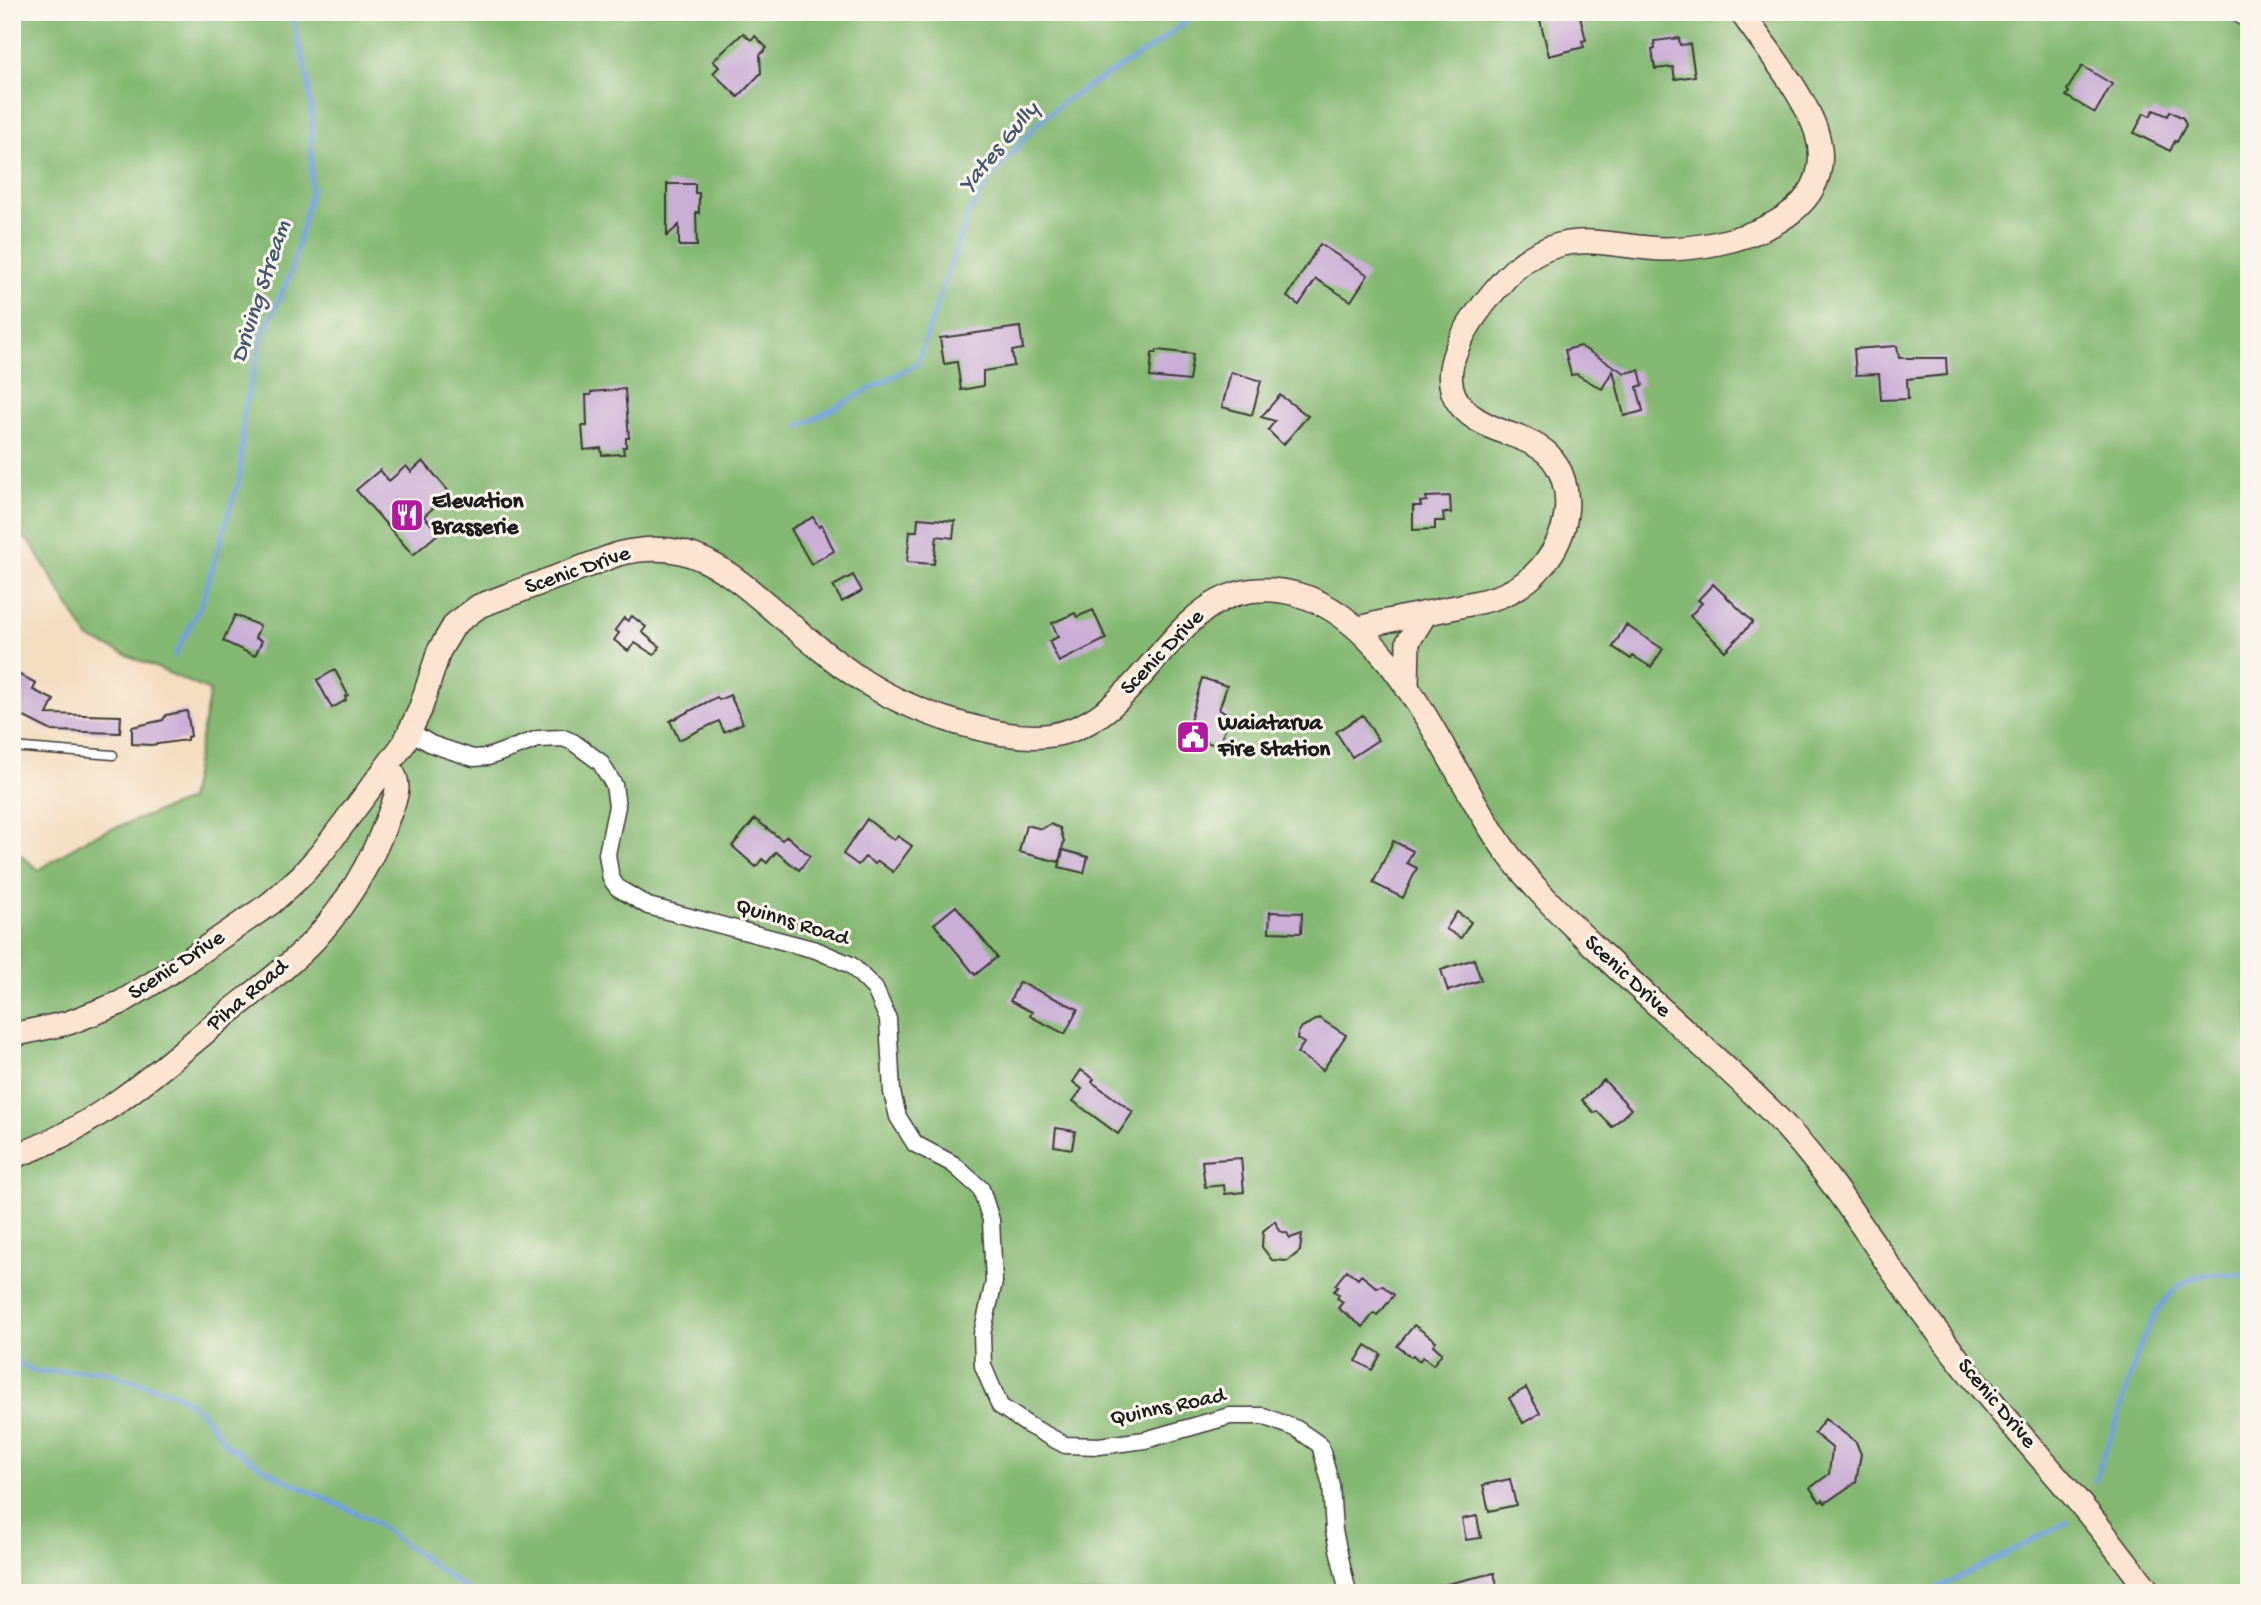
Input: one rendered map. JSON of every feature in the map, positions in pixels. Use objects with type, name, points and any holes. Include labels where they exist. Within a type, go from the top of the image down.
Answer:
[{"type":"main road","points":[[1359,628],[1505,594],[1522,585],[1547,559],[1564,530],[1567,510],[1563,479],[1549,455],[1526,440],[1488,426],[1462,409],[1449,382],[1453,356],[1459,341],[1469,323],[1506,277],[1532,254],[1562,244],[1596,243],[1670,249],[1739,238],[1755,233],[1802,203],[1818,177],[1821,148],[1812,120],[1741,12]]},
{"type":"main road","name":"Scenic Drive","points":[[12,1035],[68,1023],[120,1003],[271,904],[309,868],[388,767],[411,732],[439,651],[455,624],[479,606],[595,562],[641,549],[683,552],[704,560],[726,572],[823,651],[891,697],[951,721],[1008,734],[1051,735],[1085,724],[1117,702],[1171,640],[1203,609],[1219,600],[1254,590],[1295,593],[1334,610],[1359,628],[1391,663],[1503,847],[1541,896],[1772,1112],[1842,1194],[1881,1254],[1979,1387],[2075,1497],[2150,1593]]},
{"type":"main road","points":[[1406,688],[1408,642],[1426,613]]},
{"type":"main road","name":"Piha Road","points":[[12,1157],[43,1147],[84,1124],[170,1061],[315,939],[348,898],[380,840],[398,789],[397,779],[388,767]]},
{"type":"street","points":[[2236,12],[2249,22]]},
{"type":"street","name":"Quinns Road","points":[[411,732],[431,744],[473,758],[488,757],[538,739],[563,738],[573,742],[600,762],[614,785],[617,806],[607,854],[611,879],[618,888],[648,906],[816,950],[851,965],[876,989],[888,1019],[892,1092],[898,1116],[915,1144],[953,1164],[981,1189],[990,1220],[994,1282],[982,1334],[983,1366],[1000,1406],[1065,1445],[1099,1446],[1145,1440],[1230,1416],[1263,1416],[1297,1429],[1320,1445],[1331,1485],[1334,1531],[1349,1593]]},
{"type":"lane","points":[[12,747],[113,755]]},
{"type":"green space","points":[[12,12],[2249,12],[2249,1593],[12,1593],[12,848],[39,870],[88,838],[189,800],[210,691],[88,638],[31,543],[12,531]]},
{"type":"building","points":[[1538,12],[1579,12],[1586,40],[1582,41],[1584,47],[1549,56]]},
{"type":"building","points":[[743,33],[751,40],[755,36],[767,48],[760,55],[761,73],[738,97],[713,73],[719,67],[713,61]]},
{"type":"building","points":[[1679,38],[1680,45],[1690,44],[1695,76],[1675,79],[1673,67],[1655,69],[1652,50],[1655,49],[1654,41]]},
{"type":"building","points":[[2082,66],[2112,84],[2095,113],[2066,96]]},
{"type":"building","points":[[2154,110],[2168,116],[2170,111],[2183,118],[2186,125],[2170,151],[2134,133],[2144,113],[2150,116]]},
{"type":"building","points":[[667,184],[695,184],[695,193],[699,193],[699,213],[696,212],[697,246],[679,246],[679,225],[667,236]]},
{"type":"building","points":[[1320,244],[1368,275],[1351,301],[1316,279],[1299,305],[1287,297]]},
{"type":"building","points":[[1020,327],[1023,349],[1012,351],[1014,366],[983,371],[983,386],[961,390],[957,362],[944,364],[940,338]]},
{"type":"building","points":[[1580,346],[1625,373],[1639,370],[1643,385],[1637,387],[1643,411],[1624,416],[1613,370],[1602,389],[1576,374],[1571,375],[1565,350]]},
{"type":"building","points":[[1897,346],[1899,358],[1946,358],[1947,375],[1907,379],[1908,399],[1881,400],[1879,374],[1856,375],[1854,349]]},
{"type":"building","points":[[1157,350],[1193,354],[1189,381],[1150,377],[1152,353]]},
{"type":"building","points":[[1231,372],[1261,381],[1252,415],[1222,407]]},
{"type":"building","points":[[625,389],[629,438],[626,438],[626,447],[623,447],[624,454],[602,455],[601,448],[584,450],[582,426],[587,426],[586,395],[591,395],[591,392]]},
{"type":"building","points":[[1280,395],[1308,416],[1283,445],[1268,430],[1275,421],[1261,417]]},
{"type":"building","points":[[423,461],[450,493],[424,516],[439,533],[413,555],[356,490],[380,470],[389,481],[406,466],[411,472]]},
{"type":"building","points":[[1450,496],[1451,513],[1443,513],[1444,521],[1435,521],[1435,529],[1413,530],[1413,506],[1421,506],[1420,502],[1427,501],[1426,497]]},
{"type":"building","points":[[813,517],[819,527],[822,525],[834,551],[811,564],[791,529]]},
{"type":"building","points":[[918,518],[955,521],[953,538],[937,536],[934,564],[907,562],[910,531],[917,531]]},
{"type":"building","points":[[853,575],[862,591],[842,602],[833,586]]},
{"type":"building","points":[[1713,584],[1753,622],[1725,651],[1690,616],[1702,603],[1698,600]]},
{"type":"building","points":[[1093,610],[1106,639],[1059,662],[1049,641],[1058,637],[1052,623],[1075,613],[1077,617]]},
{"type":"building","points":[[235,615],[260,626],[255,638],[262,641],[255,656],[223,641]]},
{"type":"building","points":[[632,616],[646,627],[642,632],[660,647],[654,655],[635,643],[628,651],[614,640],[619,633],[615,630],[624,618],[628,621]]},
{"type":"building","points":[[1626,625],[1663,649],[1651,667],[1633,656],[1631,659],[1613,647]]},
{"type":"building","points":[[335,670],[348,695],[346,700],[332,708],[317,680]]},
{"type":"building","points":[[12,671],[36,683],[33,690],[54,700],[47,714],[121,716],[120,733],[52,731],[12,711]]},
{"type":"building","points":[[1202,678],[1227,686],[1219,710],[1230,714],[1219,746],[1186,736]]},
{"type":"building","points":[[730,695],[743,723],[724,732],[719,721],[679,740],[670,721],[717,697],[719,700]]},
{"type":"building","points":[[187,711],[191,736],[187,737],[187,740],[151,745],[132,744],[132,727]]},
{"type":"building","points":[[1363,715],[1378,740],[1352,757],[1336,732]]},
{"type":"building","points":[[755,819],[782,840],[787,836],[810,856],[799,870],[776,852],[767,863],[762,859],[756,867],[732,846]]},
{"type":"building","points":[[867,819],[894,840],[898,836],[912,846],[893,872],[878,861],[875,864],[865,857],[858,865],[843,854]]},
{"type":"building","points":[[1050,824],[1060,828],[1064,841],[1059,862],[1019,852],[1026,825],[1042,829]]},
{"type":"building","points":[[1393,841],[1413,851],[1407,863],[1417,868],[1403,898],[1373,883]]},
{"type":"building","points":[[1063,850],[1088,857],[1084,873],[1059,867]]},
{"type":"building","points":[[956,906],[997,957],[975,975],[934,924]]},
{"type":"building","points":[[1270,912],[1302,913],[1301,933],[1269,932]]},
{"type":"building","points":[[1457,912],[1471,922],[1461,938],[1446,929]]},
{"type":"building","points":[[1474,959],[1481,980],[1448,991],[1441,970]]},
{"type":"building","points":[[1019,982],[1078,1009],[1065,1034],[1033,1018],[1030,1016],[1032,1012],[1010,1001]]},
{"type":"building","points":[[1319,1018],[1346,1035],[1323,1070],[1297,1053],[1304,1043],[1297,1039],[1298,1033],[1302,1027]]},
{"type":"building","points":[[1081,1070],[1094,1079],[1092,1082],[1133,1112],[1118,1134],[1073,1101],[1082,1089],[1073,1082]]},
{"type":"building","points":[[1604,1080],[1631,1109],[1612,1127],[1582,1100]]},
{"type":"building","points":[[1056,1128],[1075,1131],[1072,1149],[1054,1146]]},
{"type":"building","points":[[1241,1158],[1244,1192],[1225,1194],[1224,1185],[1205,1187],[1202,1161]]},
{"type":"building","points":[[1275,1221],[1279,1231],[1287,1233],[1290,1238],[1302,1234],[1300,1251],[1288,1261],[1272,1260],[1262,1247],[1263,1231]]},
{"type":"building","points":[[1347,1270],[1358,1279],[1361,1275],[1376,1287],[1383,1286],[1394,1295],[1363,1327],[1338,1308],[1343,1302],[1337,1298],[1339,1295],[1334,1291],[1338,1287],[1335,1285]]},
{"type":"building","points":[[1414,1325],[1436,1341],[1433,1345],[1442,1353],[1433,1365],[1423,1357],[1419,1361],[1413,1355],[1411,1357],[1397,1346]]},
{"type":"building","points":[[1366,1345],[1381,1354],[1372,1370],[1356,1361]]},
{"type":"building","points":[[1526,1388],[1540,1413],[1523,1423],[1509,1398]]},
{"type":"building","points":[[1825,1419],[1856,1442],[1861,1454],[1856,1482],[1825,1503],[1823,1500],[1820,1502],[1810,1488],[1829,1474],[1832,1448],[1814,1433]]},
{"type":"building","points":[[1510,1479],[1516,1505],[1489,1511],[1483,1485]]},
{"type":"building","points":[[1477,1516],[1481,1538],[1466,1540],[1462,1519]]},
{"type":"building","points":[[1494,1573],[1499,1593],[1435,1593],[1434,1587]]},
{"type":"waterway","name":"Driving Stream","points":[[175,656],[202,602],[240,477],[244,411],[262,337],[291,273],[311,191],[312,118],[308,80],[291,12]]},
{"type":"waterway","name":"Yates Gully","points":[[799,427],[917,364],[967,217],[988,182],[1037,124],[1065,101],[1162,41],[1197,12]]},
{"type":"waterway","points":[[2095,1481],[2136,1357],[2153,1318],[2164,1301],[2178,1287],[2195,1277],[2222,1274],[2249,1276]]},
{"type":"waterway","points":[[12,1360],[36,1372],[99,1370],[176,1394],[202,1412],[228,1446],[277,1476],[373,1521],[471,1593]]},
{"type":"waterway","points":[[1929,1593],[2068,1522]]},
{"type":"place","name":"Elevation Brasserie","points":[[407,515]]},
{"type":"place","name":"Waiatarua Fire Station","points":[[1193,737]]}]
